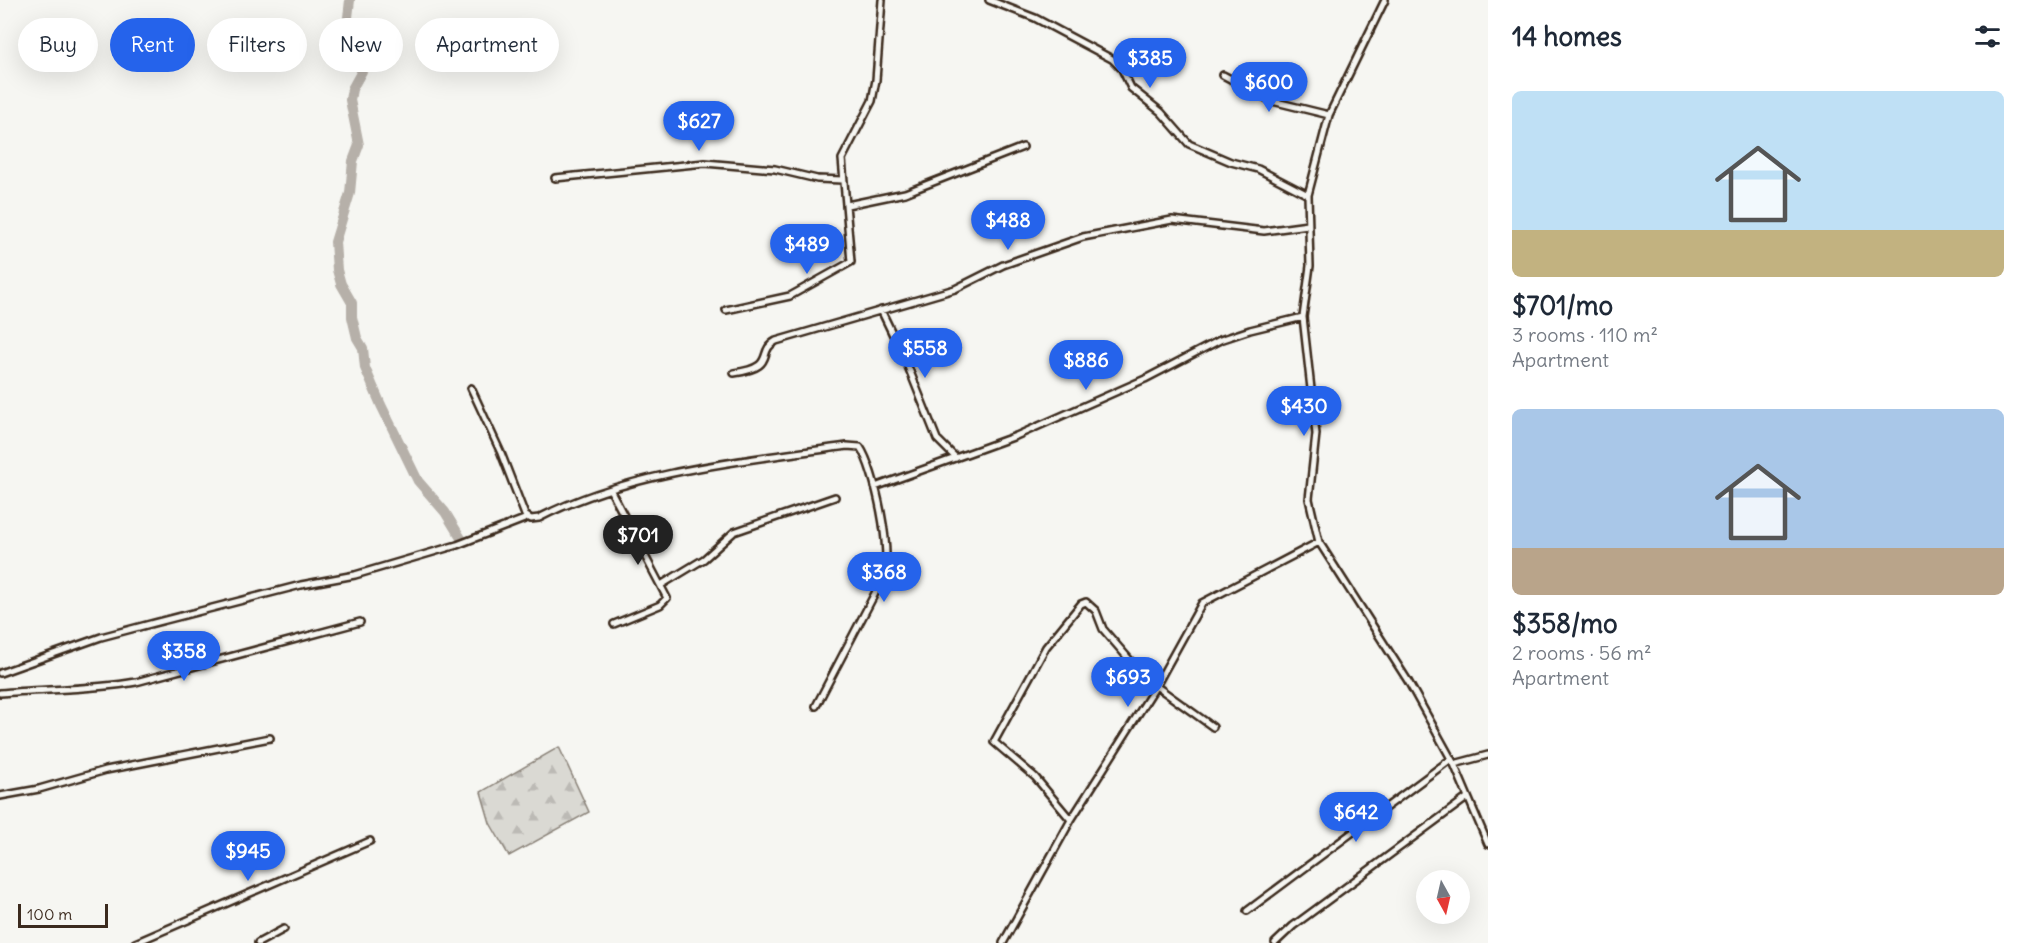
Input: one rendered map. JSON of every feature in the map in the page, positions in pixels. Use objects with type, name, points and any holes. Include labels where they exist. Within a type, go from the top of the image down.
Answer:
[{"type":"street","points":[[726,310],[790,296],[850,264],[842,159],[868,110],[874,90],[882,0]]},
{"type":"street","points":[[989,0],[1035,18],[1112,59],[1122,69],[1131,88],[1161,112],[1189,144],[1231,162],[1258,169],[1308,195]]},
{"type":"street","points":[[1385,0],[1329,115],[1308,195],[1310,266],[1303,317],[1316,424],[1309,499],[1319,542],[1408,681],[1453,761],[1488,844]]},
{"type":"street","points":[[1223,75],[1272,101],[1329,115]]},
{"type":"street","points":[[847,205],[905,193],[1023,147]]},
{"type":"street","points":[[555,178],[705,163],[775,168],[818,179],[843,180]]},
{"type":"street","points":[[734,374],[758,368],[765,359],[772,342],[954,290],[1003,266],[1083,237],[1182,220],[1264,231],[1308,225]]},
{"type":"street","points":[[880,310],[907,364],[937,439],[956,458]]},
{"type":"street","points":[[875,487],[1016,436],[1144,379],[1220,340],[1303,317]]},
{"type":"street","points":[[471,388],[527,518]]},
{"type":"street","points":[[0,673],[143,626],[301,585],[355,575],[457,544],[527,518],[539,518],[576,499],[694,468],[853,445],[862,450],[875,487],[886,544],[886,571],[816,706]]},
{"type":"street","points":[[611,490],[666,598],[664,602],[614,624]]},
{"type":"street","points":[[661,585],[704,559],[734,532],[835,497]]},
{"type":"street","points":[[1003,943],[1071,820],[1155,687],[1202,603],[1319,542]]},
{"type":"street","points":[[1071,820],[1026,769],[994,742],[1046,647],[1081,604],[1086,602],[1096,611],[1103,629],[1155,687],[1214,728]]},
{"type":"street","points":[[0,693],[95,685],[111,687],[360,622]]},
{"type":"street","points":[[0,796],[39,789],[106,770],[270,738]]},
{"type":"street","points":[[1247,911],[1453,761],[1488,755]]},
{"type":"street","points":[[1275,943],[1293,926],[1468,797]]},
{"type":"street","points":[[135,943],[370,841]]},
{"type":"street","points":[[258,943],[284,929]]},
{"type":"green space","points":[[559,747],[589,812],[509,856],[490,823],[481,792]]},
{"type":"waterway","points":[[350,0],[346,35],[350,45],[363,59],[362,71],[352,89],[350,100],[359,145],[353,161],[350,193],[335,242],[337,270],[341,284],[352,303],[352,317],[357,338],[363,348],[365,368],[381,405],[418,481],[445,512],[462,540]]}]
